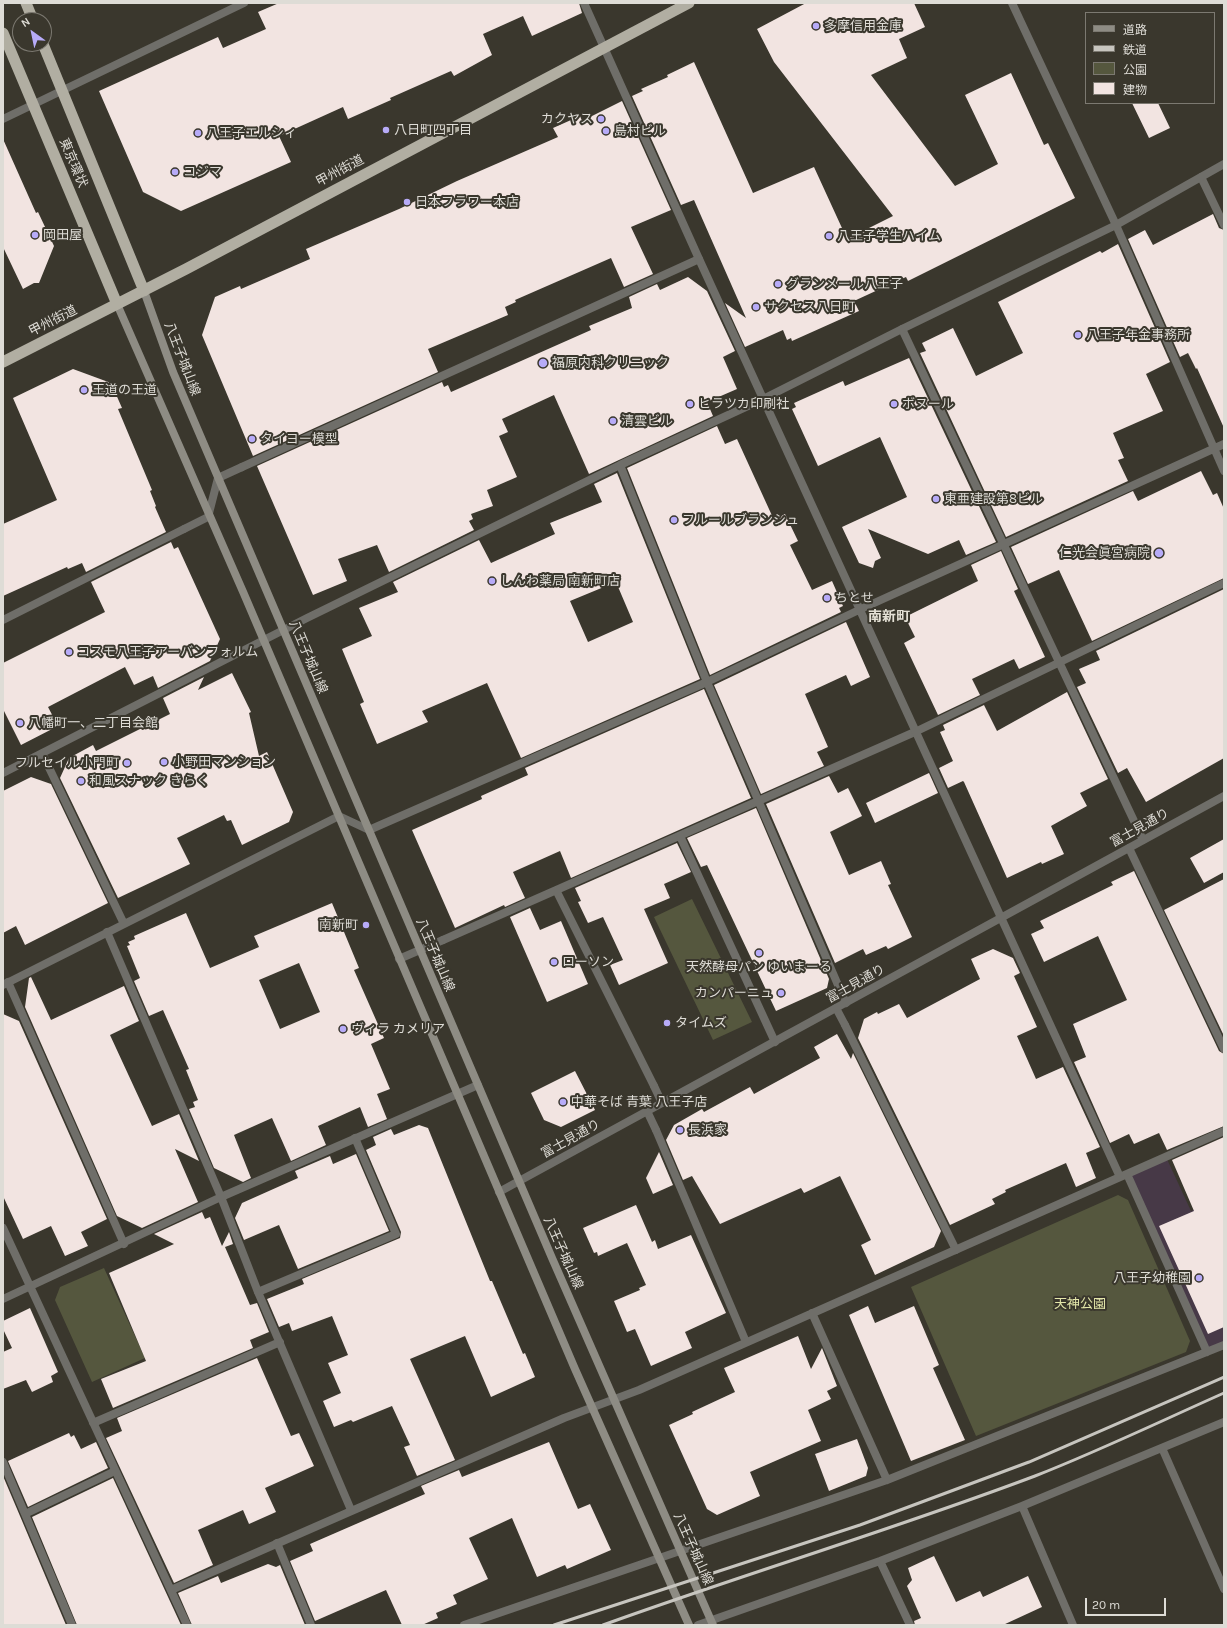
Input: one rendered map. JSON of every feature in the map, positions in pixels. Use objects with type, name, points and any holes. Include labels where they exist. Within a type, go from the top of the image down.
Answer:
[{"type":"highway","name":"甲州街道","points":[[3,362],[144,291],[688,3]]},
{"type":"highway","name":"東京環状","points":[[3,33],[117,304]]},
{"type":"highway","name":"東京環状","points":[[46,52],[144,291]]},
{"type":"main road","name":"八王子城山線","points":[[144,291],[173,372],[419,950],[712,1623]]},
{"type":"main road","points":[[117,304],[208,517],[339,816],[592,1408],[689,1625]]},
{"type":"street","points":[[3,119],[244,3]]},
{"type":"street","points":[[584,3],[698,258],[1002,918],[1207,1352]]},
{"type":"street","points":[[1012,3],[1116,225],[1224,471]]},
{"type":"street","points":[[3,773],[263,640],[1116,225],[1224,164]]},
{"type":"street","points":[[1201,177],[1224,225]]},
{"type":"street","points":[[3,620],[208,517],[218,478],[698,258]]},
{"type":"street","points":[[902,329],[1143,840]]},
{"type":"street","points":[[124,1244],[6,983],[339,816],[368,830],[707,682],[1224,444]]},
{"type":"street","points":[[620,465],[707,682],[846,1003]]},
{"type":"street","points":[[399,959],[917,731],[1224,582]]},
{"type":"street","points":[[42,753],[124,924]]},
{"type":"street","name":"富士見通り","points":[[499,1192],[1224,796]]},
{"type":"street","points":[[680,836],[775,1042]]},
{"type":"street","points":[[1129,848],[1224,1049]]},
{"type":"street","points":[[556,890],[662,1103]]},
{"type":"street","points":[[107,932],[221,1197],[258,1292],[351,1510]]},
{"type":"street","points":[[836,1008],[956,1250]]},
{"type":"street","points":[[3,1299],[124,1244],[221,1197],[478,1085]]},
{"type":"street","points":[[647,1111],[746,1342]]},
{"type":"street","points":[[171,1590],[564,1418],[614,1400],[1224,1131]]},
{"type":"street","points":[[258,1292],[396,1234],[355,1138]]},
{"type":"street","points":[[3,1228],[187,1625]]},
{"type":"street","points":[[812,1313],[887,1480]]},
{"type":"street","points":[[94,1423],[280,1342]]},
{"type":"street","points":[[464,1625],[887,1480],[1224,1345]]},
{"type":"street","points":[[698,1625],[712,1623],[880,1561],[1022,1506],[1224,1422]]},
{"type":"street","points":[[1162,1448],[1224,1589]]},
{"type":"street","points":[[3,1462],[72,1625]]},
{"type":"street","points":[[25,1514],[116,1471]]},
{"type":"street","points":[[1022,1506],[1072,1625]]},
{"type":"street","points":[[277,1543],[311,1625]]},
{"type":"street","points":[[880,1561],[910,1625]]},
{"type":"shaded area","name":"八王子幼稚園","points":[[1166,1157],[1191,1211],[1224,1196],[1224,1345],[1207,1352],[1127,1174]]},
{"type":"green space","points":[[692,899],[752,1022],[713,1040],[654,917]]},
{"type":"green space","name":"天神公園","points":[[1118,1195],[1128,1200],[1190,1341],[1186,1352],[976,1436],[911,1287]]},
{"type":"green space","points":[[104,1268],[145,1358],[92,1382],[55,1300],[60,1287]]},
{"type":"building","points":[[279,3],[579,3],[582,13],[532,36],[523,16],[483,34],[492,55],[454,76],[451,71],[390,98],[391,100],[348,119],[343,107],[279,136],[291,162],[181,211],[143,192],[99,91],[218,37],[223,48],[266,29],[258,12]]},
{"type":"building","points":[[806,3],[914,3],[925,27],[899,39],[907,58],[871,75],[955,186],[998,164],[965,95],[1011,73],[1044,145],[1048,143],[1075,198],[908,281],[906,277],[854,301],[859,311],[792,341],[791,338],[787,340],[783,330],[745,347],[725,303],[746,318],[694,200],[681,205],[632,96],[643,91],[641,89],[668,77],[667,75],[694,62],[753,193],[814,167],[847,239],[893,216],[774,62],[757,29]]},
{"type":"building","points":[[622,101],[671,210],[631,227],[653,274],[624,287],[611,258],[515,300],[516,302],[505,307],[508,315],[428,349],[438,372],[253,456],[202,335],[215,297],[240,286],[241,289],[310,259],[306,249],[399,209],[457,181],[558,137],[553,128],[580,116],[582,121]]},
{"type":"building","points":[[1132,104],[1158,104],[1170,128],[1149,138]]},
{"type":"building","points":[[3,139],[36,213],[38,212],[54,246],[39,283],[34,283],[23,289],[3,247]]},
{"type":"building","points":[[1213,214],[1219,228],[1224,230],[1224,428],[1197,368],[1196,369],[1188,353],[1180,357],[1128,239],[1145,230],[1153,245]]},
{"type":"building","points":[[1118,244],[1170,362],[1146,374],[1163,411],[1113,433],[1124,458],[1118,460],[1128,481],[1006,537],[920,353],[926,351],[922,343],[953,328],[976,376],[1023,353],[998,302],[1100,251],[1102,253]]},
{"type":"building","points":[[688,277],[707,291],[735,351],[723,357],[737,389],[707,402],[713,416],[589,474],[554,395],[502,419],[508,432],[499,436],[517,477],[487,490],[493,506],[471,514],[473,519],[469,521],[474,530],[389,572],[377,545],[338,559],[347,581],[313,595],[257,466],[442,382],[444,387],[448,385],[451,392],[591,330],[589,326],[632,308],[629,297],[657,284],[660,290]]},
{"type":"building","points":[[909,358],[996,542],[966,555],[959,540],[928,554],[868,529],[881,558],[875,561],[873,568],[859,563],[842,527],[907,497],[880,437],[818,466],[792,409],[796,407],[794,403],[843,381],[845,386]]},
{"type":"building","points":[[73,369],[111,383],[122,408],[118,409],[152,490],[150,491],[156,506],[155,507],[166,532],[86,572],[82,563],[68,569],[67,567],[3,596],[3,524],[57,500],[13,398]]},
{"type":"building","points":[[717,426],[725,444],[737,439],[774,520],[785,514],[798,541],[790,545],[812,590],[832,581],[843,606],[839,608],[841,612],[710,675],[627,468]]},
{"type":"building","points":[[1201,471],[1213,495],[1217,493],[1224,509],[1224,578],[1092,641],[1059,570],[1028,584],[1011,547],[1133,491],[1138,501]]},
{"type":"building","points":[[617,473],[700,679],[521,758],[487,683],[422,711],[428,722],[377,744],[360,704],[364,702],[342,649],[372,636],[359,608],[398,592],[393,582],[479,540],[491,563],[555,534],[550,523],[602,502],[594,484]],"holes":[[[616,582],[633,622],[588,642],[570,601]]]},
{"type":"building","points":[[171,542],[174,549],[178,547],[220,639],[210,661],[158,688],[153,676],[134,685],[125,667],[48,707],[58,726],[21,745],[3,709],[3,663],[105,612],[91,582]]},
{"type":"building","points":[[1001,551],[1018,589],[1014,591],[1045,657],[1019,669],[1014,659],[972,679],[980,695],[938,715],[904,643],[915,637],[905,617],[978,581],[971,565]]},
{"type":"building","points":[[1224,589],[1224,758],[1146,802],[1127,768],[1118,773],[1077,687],[1086,683],[1079,669],[1100,660],[1096,651]]},
{"type":"building","points":[[846,622],[870,677],[851,686],[846,675],[805,694],[828,747],[817,752],[824,766],[761,794],[714,685]]},
{"type":"building","points":[[232,673],[251,712],[249,713],[259,756],[267,752],[293,812],[289,822],[242,845],[231,820],[227,821],[224,815],[177,838],[190,864],[118,898],[60,778],[69,758],[93,745],[96,751],[170,714],[163,698],[204,677],[198,690]]},
{"type":"building","points":[[704,689],[751,798],[571,878],[560,851],[513,872],[525,898],[505,907],[504,905],[455,928],[412,830],[482,799],[481,796],[528,775],[525,768]]},
{"type":"building","points":[[1067,692],[1108,779],[1080,793],[1087,806],[1051,826],[1064,854],[1042,864],[1041,862],[1007,878],[964,782],[963,781],[948,788],[939,768],[953,761],[940,732],[945,730],[943,725],[984,705],[997,731]]},
{"type":"building","points":[[929,773],[938,793],[875,823],[866,803]]},
{"type":"building","points":[[829,776],[838,793],[848,788],[862,816],[830,832],[849,875],[881,861],[891,884],[888,885],[912,937],[888,949],[886,946],[866,955],[863,949],[835,963],[766,804]]},
{"type":"building","points":[[31,777],[51,784],[108,903],[25,945],[16,926],[3,933],[3,791]]},
{"type":"building","points":[[756,808],[829,979],[827,988],[776,1011],[707,865],[701,867],[687,838]]},
{"type":"building","points":[[1224,839],[1224,872],[1204,883],[1190,858]]},
{"type":"building","points":[[677,843],[691,872],[664,884],[670,898],[644,909],[668,963],[619,985],[610,965],[623,960],[603,917],[588,923],[578,902],[581,901],[575,888]]},
{"type":"building","points":[[1134,871],[1219,1051],[1224,1054],[1224,1126],[1167,1150],[1159,1133],[1134,1144],[1129,1134],[1110,1143],[1074,1062],[1086,1057],[1073,1024],[1127,1000],[1098,936],[1044,962],[1031,934],[1044,928],[1040,921],[1113,885],[1111,882]]},
{"type":"building","points":[[1224,879],[1224,1036],[1164,910]]},
{"type":"building","points":[[332,903],[359,968],[354,970],[384,1038],[371,1044],[390,1089],[377,1094],[387,1119],[368,1127],[360,1107],[318,1126],[326,1145],[291,1161],[272,1118],[234,1135],[251,1178],[243,1182],[214,1168],[189,1109],[195,1107],[193,1102],[198,1100],[186,1070],[189,1069],[163,1010],[149,1016],[134,981],[140,978],[127,946],[130,945],[128,942],[135,939],[134,936],[186,913],[210,968],[259,947],[254,936]],"holes":[[[299,963],[320,1012],[280,1029],[259,980]]]},
{"type":"building","name":"ローソン","points":[[530,908],[540,930],[561,921],[588,984],[547,1002],[510,917]]},
{"type":"building","points":[[993,949],[1013,958],[1020,973],[1014,976],[1037,1027],[1017,1036],[1036,1079],[1063,1067],[1100,1147],[1086,1153],[1096,1178],[1076,1187],[1066,1163],[1005,1190],[1006,1192],[992,1199],[995,1204],[950,1225],[858,1038],[864,1019],[877,1012],[878,1014],[899,1004],[907,1018],[980,979],[971,959]]},
{"type":"building","points":[[31,977],[51,1020],[124,986],[139,1021],[110,1035],[152,1126],[179,1114],[199,1161],[175,1149],[198,1202],[142,1228],[117,1216],[25,1007],[29,978]]},
{"type":"building","points":[[3,1014],[19,1021],[107,1219],[81,1232],[88,1246],[65,1256],[51,1226],[23,1239],[3,1196]]},
{"type":"building","points":[[837,1034],[851,1059],[853,1053],[941,1231],[934,1247],[875,1275],[861,1245],[871,1240],[840,1176],[804,1193],[801,1188],[720,1224],[692,1176],[683,1180],[666,1140],[674,1125],[702,1109],[704,1112],[750,1087],[754,1094],[820,1058],[814,1047]]},
{"type":"building","name":"中華そば 青葉 八王子店","points":[[575,1071],[595,1110],[561,1127],[544,1120],[531,1093]]},
{"type":"building","points":[[419,1125],[428,1128],[490,1281],[492,1281],[523,1354],[525,1353],[535,1377],[491,1397],[465,1336],[410,1359],[455,1460],[417,1476],[404,1447],[410,1445],[392,1406],[353,1422],[351,1420],[334,1427],[323,1401],[341,1393],[328,1363],[348,1355],[332,1316],[292,1331],[289,1323],[279,1327],[267,1299],[304,1284],[302,1279],[400,1238],[401,1232],[366,1150],[376,1145],[373,1137],[391,1129],[394,1135]]},
{"type":"building","points":[[1224,1137],[1224,1327],[1208,1334],[1159,1226],[1194,1211],[1172,1160]]},
{"type":"building","points":[[659,1152],[673,1185],[653,1194],[646,1178]]},
{"type":"building","points":[[356,1154],[389,1231],[298,1269],[279,1225],[244,1240],[235,1218],[242,1203],[298,1178],[295,1171],[330,1156],[333,1164]]},
{"type":"building","points":[[636,1205],[652,1242],[655,1240],[658,1249],[691,1235],[726,1313],[685,1332],[692,1348],[651,1366],[635,1329],[627,1332],[614,1301],[640,1290],[639,1288],[646,1285],[627,1243],[598,1256],[597,1252],[594,1253],[583,1228]]},
{"type":"building","points":[[202,1212],[205,1219],[210,1217],[222,1246],[229,1232],[233,1244],[225,1247],[250,1305],[257,1303],[269,1332],[250,1340],[253,1348],[113,1408],[101,1379],[146,1361],[109,1273],[174,1244],[154,1234]]},
{"type":"building","points":[[868,1306],[875,1323],[914,1306],[939,1365],[933,1368],[965,1440],[911,1461],[849,1315]]},
{"type":"building","points":[[30,1308],[58,1372],[51,1376],[53,1382],[32,1392],[26,1380],[3,1389],[3,1352],[12,1348],[3,1329],[3,1321]]},
{"type":"building","points":[[798,1336],[811,1369],[822,1348],[837,1386],[827,1391],[831,1399],[808,1410],[821,1441],[750,1472],[760,1496],[717,1515],[707,1509],[669,1425],[693,1414],[692,1412],[735,1392],[724,1368]]},
{"type":"building","points":[[257,1358],[291,1436],[299,1433],[314,1466],[265,1488],[276,1512],[249,1524],[243,1510],[198,1530],[213,1565],[174,1583],[106,1438],[122,1431],[117,1418]]},
{"type":"building","points":[[69,1433],[71,1437],[74,1435],[81,1449],[96,1442],[108,1468],[28,1507],[8,1461]]},
{"type":"building","points":[[857,1439],[868,1468],[866,1476],[829,1491],[815,1454]]},
{"type":"building","points":[[549,1442],[578,1509],[590,1504],[611,1550],[567,1569],[565,1565],[537,1577],[512,1518],[469,1538],[488,1579],[453,1595],[457,1604],[436,1613],[438,1618],[422,1625],[402,1625],[386,1590],[315,1621],[290,1561],[313,1551],[310,1544],[425,1494],[421,1486],[459,1470],[462,1477]]},
{"type":"building","points":[[3,1476],[20,1516],[66,1625],[3,1625]]},
{"type":"building","points":[[113,1478],[181,1625],[77,1625],[32,1517]]},
{"type":"building","points":[[934,1556],[956,1602],[980,1591],[983,1597],[1028,1576],[1042,1607],[1003,1625],[915,1625],[914,1621],[921,1618],[907,1586],[912,1580],[908,1568]]},
{"type":"building","points":[[268,1564],[276,1567],[280,1565],[305,1625],[192,1625],[178,1593],[218,1576],[221,1583]]},
{"type":"railway","points":[[554,1625],[860,1525],[1029,1462],[1224,1377]]},
{"type":"railway","points":[[603,1625],[711,1587],[927,1515],[1035,1476],[1224,1393]]},
{"type":"place","name":"多摩信用金庫","points":[[816,26]]},
{"type":"place","name":"カクヤス","points":[[601,119]]},
{"type":"place","name":"八日町四丁目","points":[[386,130]]},
{"type":"place","name":"島村ビル","points":[[606,131]]},
{"type":"place","name":"八王子エルシィ","points":[[198,133]]},
{"type":"place","name":"コジマ","points":[[175,172]]},
{"type":"place","name":"日本フラワー本店","points":[[407,202]]},
{"type":"place","name":"岡田屋","points":[[35,235]]},
{"type":"place","name":"八王子学生ハイム","points":[[829,236]]},
{"type":"place","name":"グランメール八王子","points":[[778,284]]},
{"type":"place","name":"サクセス八日町","points":[[756,307]]},
{"type":"place","name":"八王子年金事務所","points":[[1078,335]]},
{"type":"place","name":"福原内科クリニック","points":[[543,363]]},
{"type":"place","name":"王道の王道","points":[[84,390]]},
{"type":"place","name":"ヒラツカ印刷社","points":[[690,404]]},
{"type":"place","name":"ボヌール","points":[[894,404]]},
{"type":"place","name":"清雲ビル","points":[[613,421]]},
{"type":"place","name":"タイヨー模型","points":[[252,439]]},
{"type":"place","name":"東亜建設第8ビル","points":[[936,499]]},
{"type":"place","name":"フルールブランシュ","points":[[674,520]]},
{"type":"place","name":"仁光会眞宮病院","points":[[1159,553]]},
{"type":"place","name":"しんわ薬局 南新町店","points":[[492,581]]},
{"type":"place","name":"ちとせ","points":[[827,598]]},
{"type":"place","name":"コスモ八王子アーバンフォルム","points":[[69,652]]},
{"type":"place","name":"八幡町一、二丁目会館","points":[[20,723]]},
{"type":"place","name":"小野田マンション","points":[[164,762]]},
{"type":"place","name":"フルセイル小門町","points":[[127,763]]},
{"type":"place","name":"和風スナック きらく","points":[[81,781]]},
{"type":"place","name":"南新町","points":[[366,925]]},
{"type":"place","name":"天然酵母パン ゆいまーる","points":[[759,953]]},
{"type":"place","name":"ローソン","points":[[554,962]]},
{"type":"place","name":"カンパーニュ","points":[[781,993]]},
{"type":"place","name":"タイムズ","points":[[667,1023]]},
{"type":"place","name":"ヴィラ カメリア","points":[[343,1029]]},
{"type":"place","name":"中華そば 青葉 八王子店","points":[[563,1102]]},
{"type":"place","name":"長浜家","points":[[680,1130]]},
{"type":"place","name":"八王子幼稚園","points":[[1199,1278]]},
{"type":"district","name":"南新町","points":[[889,617]]}]
